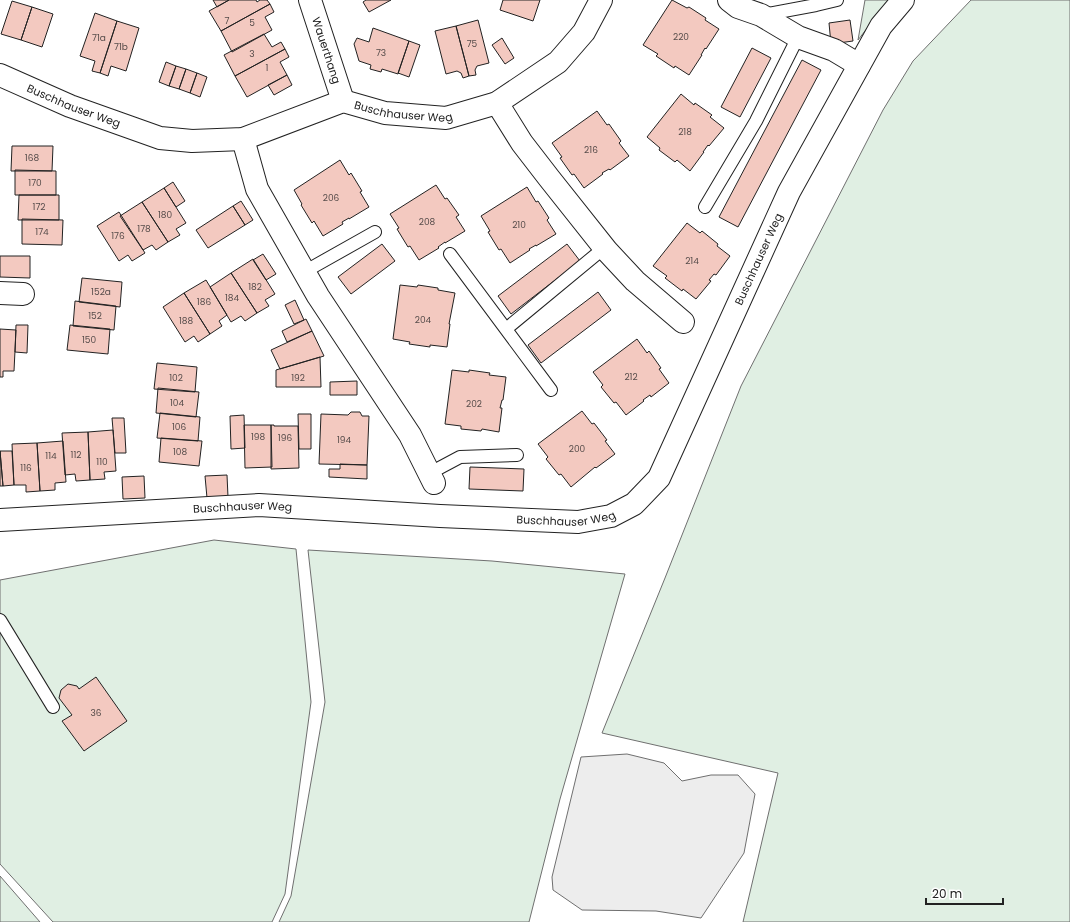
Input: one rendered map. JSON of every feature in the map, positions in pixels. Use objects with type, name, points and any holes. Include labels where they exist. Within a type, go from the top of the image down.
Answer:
[{"type":"street","name":"Wauerthang","points":[[310,0],[343,101]]},
{"type":"street","name":"Buschhauser Weg","points":[[0,75],[70,106],[160,138],[192,141],[243,139],[343,101],[385,113],[446,118],[497,103],[558,62],[584,32],[601,0]]},
{"type":"street","points":[[729,0],[738,7],[761,15],[798,37],[834,50],[859,65]]},
{"type":"street","name":"Buschhauser Weg","points":[[0,520],[259,505],[578,522],[611,516],[634,504],[659,478],[789,192],[881,26],[903,0]]},
{"type":"street","points":[[497,103],[522,143],[604,248],[635,281],[683,322]]},
{"type":"street","points":[[243,139],[257,189],[318,296],[410,435],[432,478]]},
{"type":"street","points":[[0,293],[22,294]]},
{"type":"lane","points":[[761,15],[837,0]]},
{"type":"lane","points":[[705,207],[756,121],[798,37]]},
{"type":"lane","points":[[304,272],[375,232]]},
{"type":"lane","points":[[506,329],[604,248]]},
{"type":"lane","points":[[450,254],[551,390]]},
{"type":"lane","points":[[432,478],[460,457],[517,455]]},
{"type":"lane","points":[[0,620],[53,707]]},
{"type":"green space","points":[[865,0],[889,0],[858,40]]},
{"type":"green space","points":[[971,0],[1070,0],[1070,922],[743,922],[778,773],[602,733],[741,386],[883,110],[913,61]]},
{"type":"green space","points":[[214,540],[296,549],[311,702],[285,894],[272,922],[53,922],[0,864],[0,580]]},
{"type":"green space","points":[[308,550],[492,561],[625,574],[560,799],[529,922],[279,922],[291,896],[325,702]]},
{"type":"green space","points":[[0,876],[40,922],[0,922]]},
{"type":"shaded area","points":[[627,754],[664,763],[682,781],[711,775],[738,775],[755,794],[744,853],[701,918],[656,911],[582,910],[553,890],[552,877],[581,757]]},
{"type":"building","points":[[213,0],[229,0],[217,7]]},
{"type":"building","points":[[229,0],[256,0],[257,2],[260,0],[267,0],[270,4],[221,31],[209,11]]},
{"type":"building","points":[[366,0],[391,0],[369,12],[363,2]]},
{"type":"building","points":[[503,0],[540,0],[533,21],[500,10]]},
{"type":"building","points":[[672,0],[687,8],[689,7],[719,29],[706,49],[705,48],[689,75],[675,66],[674,68],[656,56],[658,54],[643,45]]},
{"type":"building","points":[[12,1],[32,7],[21,40],[1,34]]},
{"type":"building","points":[[270,4],[274,12],[265,17],[272,30],[232,52],[221,31]]},
{"type":"building","points":[[32,7],[53,14],[42,47],[21,40]]},
{"type":"building","points":[[95,13],[117,21],[100,73],[92,71],[95,61],[80,56]]},
{"type":"building","points":[[478,20],[489,63],[477,66],[475,70],[476,75],[469,76],[456,26]]},
{"type":"building","points":[[850,20],[853,41],[831,44],[829,23]]},
{"type":"building","points":[[117,21],[139,28],[126,71],[111,66],[108,76],[100,73]]},
{"type":"building","points":[[456,26],[469,76],[463,78],[461,73],[457,71],[446,74],[435,31]]},
{"type":"building","points":[[373,28],[409,41],[398,74],[382,69],[381,72],[370,69],[371,65],[359,61],[354,44],[357,38],[369,42]]},
{"type":"building","points":[[264,34],[272,47],[281,42],[285,49],[235,76],[224,55]]},
{"type":"building","points":[[502,38],[514,58],[505,64],[492,45]]},
{"type":"building","points":[[409,41],[420,45],[409,77],[398,73]]},
{"type":"building","points":[[752,48],[771,58],[740,117],[721,107]]},
{"type":"building","points":[[285,49],[289,57],[280,62],[287,75],[247,97],[235,76]]},
{"type":"building","points":[[802,60],[821,70],[738,227],[719,217]]},
{"type":"building","points":[[166,62],[176,66],[169,86],[159,82]]},
{"type":"building","points":[[176,66],[186,69],[179,89],[169,86]]},
{"type":"building","points":[[186,69],[197,73],[190,93],[179,89]]},
{"type":"building","points":[[197,73],[207,77],[200,97],[190,93]]},
{"type":"building","points":[[287,75],[292,85],[274,95],[268,85]]},
{"type":"building","points":[[681,94],[694,105],[695,103],[712,115],[710,117],[724,128],[709,146],[708,145],[690,171],[677,160],[675,162],[659,150],[660,148],[647,137]]},
{"type":"building","points":[[597,111],[607,125],[609,124],[621,141],[619,143],[629,156],[610,170],[609,169],[602,173],[603,174],[584,188],[574,174],[572,175],[552,143]]},
{"type":"building","points":[[12,146],[53,146],[52,171],[11,171]]},
{"type":"building","points":[[340,160],[349,175],[351,173],[362,191],[360,192],[369,207],[342,222],[343,224],[323,236],[314,221],[312,223],[294,190]]},
{"type":"building","points":[[15,170],[56,171],[56,195],[15,195]]},
{"type":"building","points":[[173,182],[185,201],[176,207],[164,188]]},
{"type":"building","points":[[436,185],[445,199],[447,198],[459,215],[456,217],[465,231],[445,242],[438,247],[439,248],[419,260],[410,246],[408,247],[390,214]]},
{"type":"building","points":[[527,187],[536,202],[538,201],[549,218],[547,220],[556,234],[529,249],[530,250],[510,263],[501,249],[499,250],[488,232],[490,231],[481,216]]},
{"type":"building","points":[[164,188],[186,223],[176,229],[180,235],[168,242],[142,202]]},
{"type":"building","points":[[19,195],[59,195],[59,220],[18,220]]},
{"type":"building","points":[[241,201],[253,220],[245,225],[233,206]]},
{"type":"building","points":[[142,202],[168,242],[156,250],[152,245],[143,250],[120,216]]},
{"type":"building","points":[[233,206],[245,225],[208,248],[196,230]]},
{"type":"building","points":[[119,212],[145,253],[132,261],[128,255],[119,261],[97,226]]},
{"type":"building","points":[[22,219],[63,220],[62,245],[22,244]]},
{"type":"building","points":[[687,223],[700,233],[702,231],[730,256],[716,275],[714,274],[709,280],[711,281],[696,299],[683,289],[682,291],[665,278],[667,276],[653,266]]},
{"type":"building","points":[[382,244],[395,261],[351,294],[338,277]]},
{"type":"building","points":[[567,244],[580,261],[511,314],[498,296]]},
{"type":"building","points":[[263,254],[276,274],[266,280],[253,260]]},
{"type":"building","points":[[0,256],[30,256],[30,278],[0,277]]},
{"type":"building","points":[[253,259],[275,294],[265,300],[269,306],[257,313],[231,273]]},
{"type":"building","points":[[231,273],[257,313],[245,321],[241,316],[231,322],[210,287]]},
{"type":"building","points":[[82,278],[122,282],[120,307],[79,302]]},
{"type":"building","points":[[206,280],[227,315],[219,321],[222,326],[210,334],[184,293]]},
{"type":"building","points":[[400,285],[417,287],[418,285],[438,288],[438,290],[455,293],[449,324],[447,347],[430,345],[430,347],[409,344],[410,342],[393,339]]},
{"type":"building","points":[[598,292],[611,310],[541,363],[528,345]]},
{"type":"building","points":[[184,293],[210,334],[198,342],[194,336],[185,342],[163,307]]},
{"type":"building","points":[[295,300],[304,320],[294,324],[285,305]]},
{"type":"building","points":[[75,301],[116,306],[114,330],[73,326]]},
{"type":"building","points":[[306,319],[312,331],[287,342],[282,331]]},
{"type":"building","points":[[16,325],[28,325],[27,353],[15,352]]},
{"type":"building","points":[[70,325],[110,329],[108,354],[67,350]]},
{"type":"building","points":[[0,329],[16,330],[14,371],[3,371],[3,377],[0,377]]},
{"type":"building","points":[[312,331],[324,356],[280,369],[271,350]]},
{"type":"building","points":[[637,339],[647,353],[649,351],[669,383],[651,397],[650,395],[643,400],[644,401],[626,415],[601,387],[603,385],[593,372]]},
{"type":"building","points":[[320,357],[321,387],[276,387],[276,370]]},
{"type":"building","points":[[157,363],[197,367],[195,392],[154,389]]},
{"type":"building","points":[[452,370],[469,372],[469,370],[506,377],[503,400],[500,408],[502,408],[499,432],[482,429],[481,431],[461,429],[461,426],[445,424]]},
{"type":"building","points":[[357,381],[357,395],[330,395],[330,382]]},
{"type":"building","points":[[158,388],[199,392],[196,417],[156,413]]},
{"type":"building","points":[[582,411],[592,424],[594,423],[607,440],[605,441],[615,454],[596,468],[595,467],[571,487],[546,459],[548,457],[538,444]]},
{"type":"building","points":[[351,412],[360,412],[362,416],[369,416],[367,465],[319,464],[321,414],[348,415]]},
{"type":"building","points":[[160,413],[200,417],[198,441],[157,438]]},
{"type":"building","points":[[298,414],[311,414],[311,449],[299,449]]},
{"type":"building","points":[[244,415],[245,448],[231,449],[230,416]]},
{"type":"building","points":[[112,418],[124,418],[126,453],[115,453]]},
{"type":"building","points":[[244,425],[271,425],[272,467],[245,468]]},
{"type":"building","points":[[271,425],[298,426],[299,468],[271,469]]},
{"type":"building","points":[[113,430],[116,471],[104,472],[105,479],[90,480],[88,432]]},
{"type":"building","points":[[88,432],[90,480],[76,481],[75,474],[65,475],[62,433]]},
{"type":"building","points":[[161,438],[202,441],[199,466],[159,462]]},
{"type":"building","points":[[63,441],[66,482],[55,483],[55,490],[40,491],[37,443]]},
{"type":"building","points":[[37,443],[40,491],[26,492],[26,485],[14,485],[12,444]]},
{"type":"building","points":[[0,451],[3,486],[0,486]]},
{"type":"building","points":[[0,451],[12,451],[14,485],[3,486]]},
{"type":"building","points":[[340,464],[367,465],[367,479],[329,477],[329,469],[340,469]]},
{"type":"building","points":[[470,467],[524,469],[523,491],[469,489]]},
{"type":"building","points":[[227,475],[228,497],[207,498],[205,476]]},
{"type":"building","points":[[144,476],[145,498],[123,499],[122,477]]},
{"type":"building","points":[[96,677],[127,721],[84,751],[62,721],[72,715],[59,698],[61,690],[68,684],[77,686],[79,689]]}]
